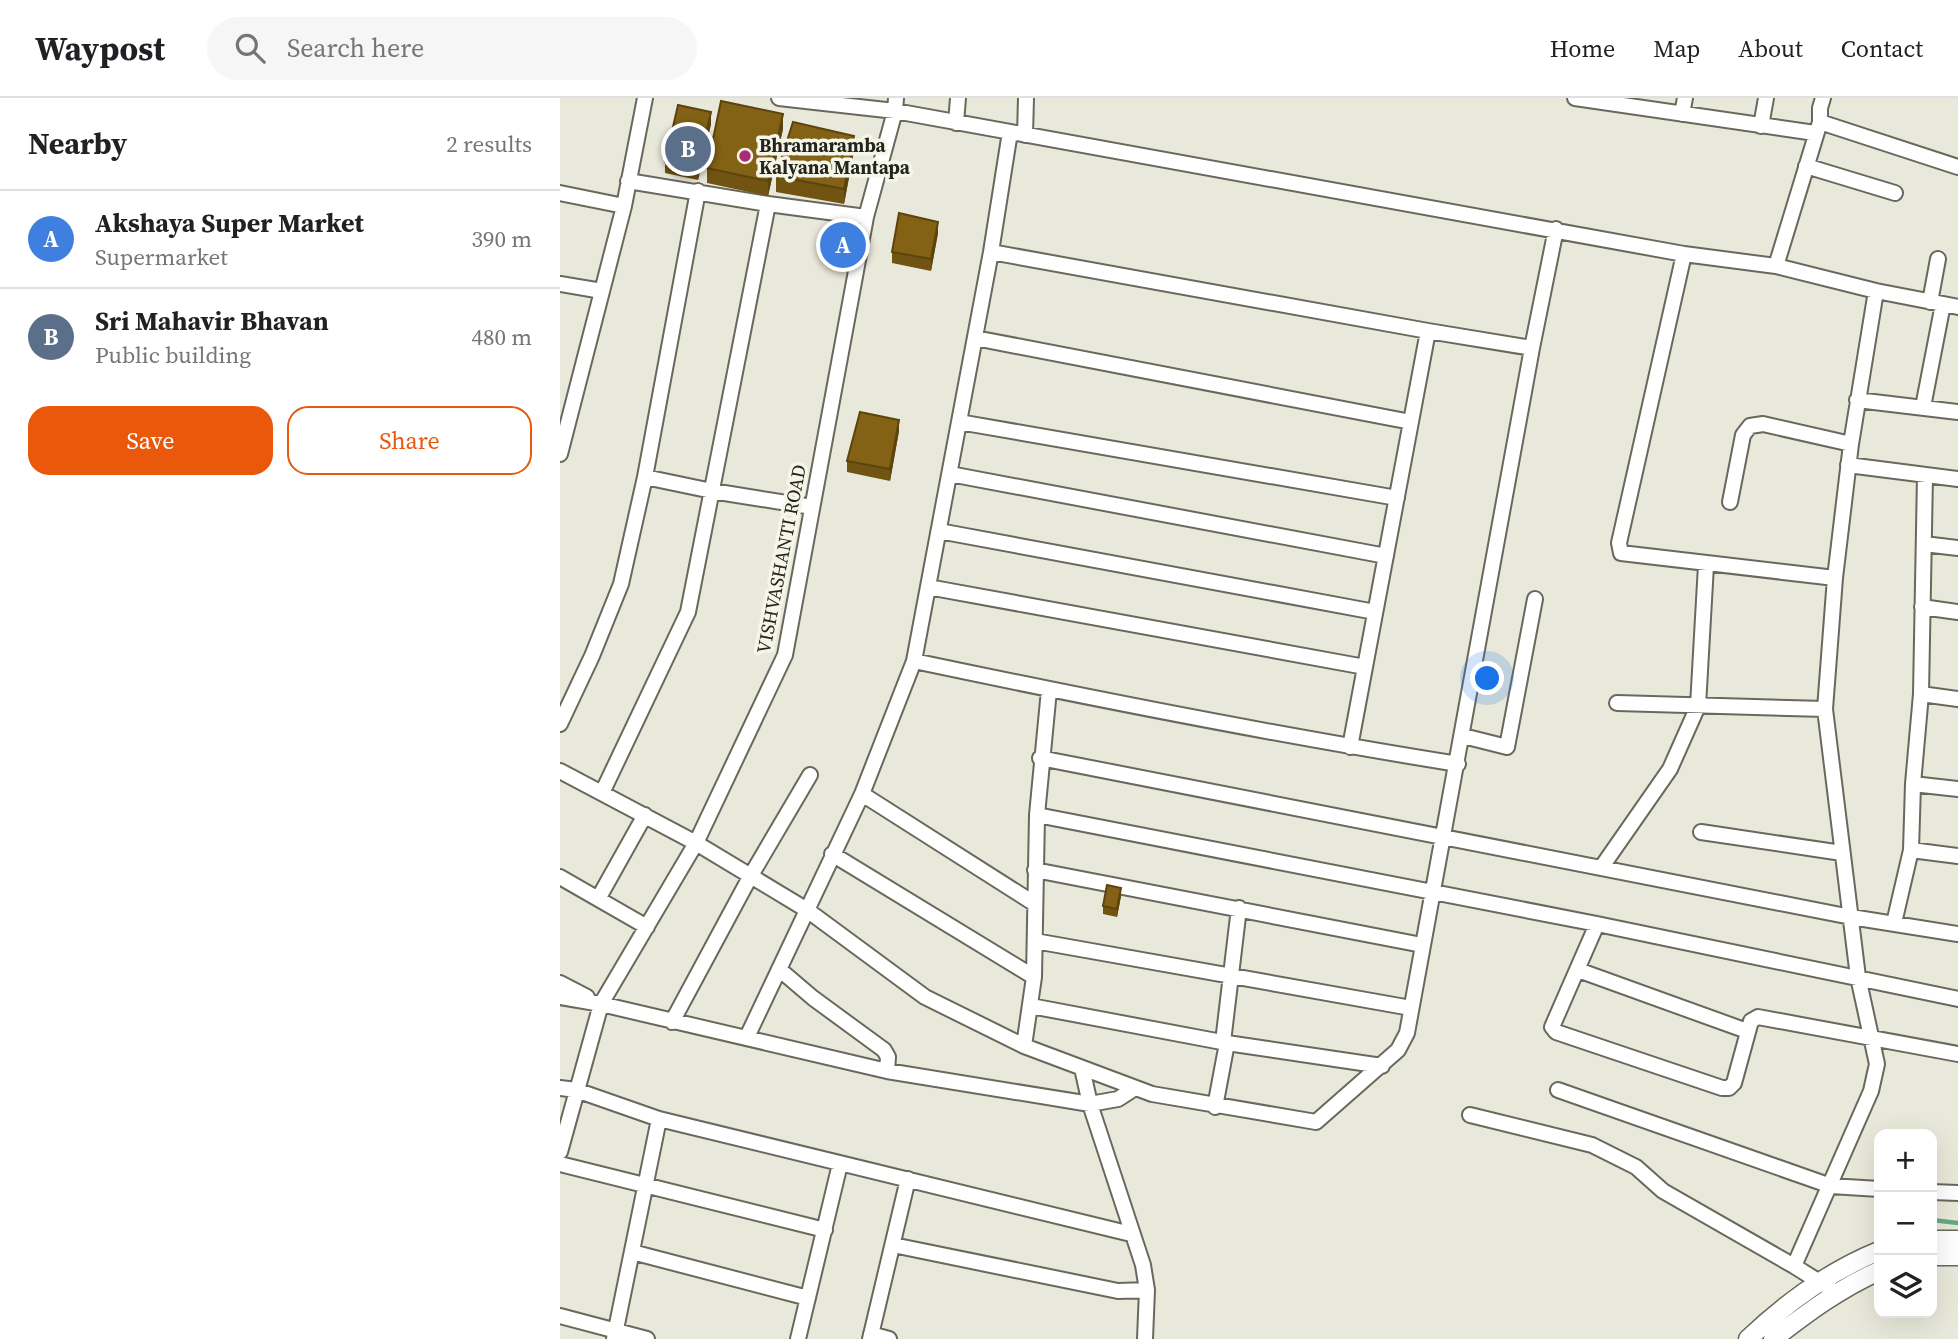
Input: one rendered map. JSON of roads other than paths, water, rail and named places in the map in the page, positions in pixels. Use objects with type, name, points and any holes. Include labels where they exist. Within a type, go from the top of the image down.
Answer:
[{"type":"main road","points":[[1937,1240],[1958,1240]]},
{"type":"main road","points":[[1748,1339],[1771,1317],[1820,1281],[1854,1261],[1874,1253]]},
{"type":"main road","points":[[1937,1256],[1958,1256]]},
{"type":"main road","points":[[1773,1339],[1819,1304],[1874,1274]]},
{"type":"street","points":[[560,454],[624,206],[645,98]]},
{"type":"street","points":[[779,98],[895,104],[957,123],[1684,254],[1776,266],[1876,291],[1958,307]]},
{"type":"street","points":[[957,123],[958,98]]},
{"type":"street","points":[[747,1037],[862,794],[914,661],[991,252],[1026,98]]},
{"type":"street","points":[[1575,98],[1761,125],[1817,127],[1958,167]]},
{"type":"street","points":[[1682,114],[1685,98]]},
{"type":"street","points":[[1761,125],[1766,98]]},
{"type":"street","points":[[1776,266],[1823,98]]},
{"type":"street","name":"VISHVASHANTI ROAD","points":[[560,1152],[601,1004],[696,843],[785,655],[866,217],[895,104]]},
{"type":"street","points":[[1806,166],[1895,193]]},
{"type":"street","points":[[628,181],[866,217]]},
{"type":"street","points":[[560,723],[592,656],[621,583],[645,477],[698,191]]},
{"type":"street","points":[[560,193],[624,206]]},
{"type":"street","points":[[602,793],[688,612],[768,204]]},
{"type":"street","points":[[560,771],[645,814],[807,910],[925,997],[1024,1046],[1152,1094],[1215,1107],[1316,1122],[1382,1066],[1398,1050],[1407,1033],[1556,229]]},
{"type":"street","points":[[991,252],[1532,348]]},
{"type":"street","points":[[1684,254],[1619,544],[1621,553],[1835,578]]},
{"type":"street","points":[[1923,407],[1936,303],[1938,260]]},
{"type":"street","points":[[560,284],[602,291]]},
{"type":"street","points":[[1794,1266],[1871,1091],[1877,1063],[1858,977],[1825,709],[1835,578],[1848,465],[1876,291]]},
{"type":"street","points":[[1350,747],[1428,331]]},
{"type":"street","points":[[975,338],[1411,422]]},
{"type":"street","points":[[1857,400],[1958,412]]},
{"type":"street","points":[[959,422],[1397,498]]},
{"type":"street","points":[[1730,502],[1743,435],[1750,426],[1763,424],[1851,444]]},
{"type":"street","points":[[1848,465],[1958,479]]},
{"type":"street","points":[[950,474],[1386,556]]},
{"type":"street","points":[[1894,923],[1911,850],[1913,784],[1921,694],[1925,475]]},
{"type":"street","points":[[645,477],[811,508]]},
{"type":"street","points":[[939,531],[1375,612]]},
{"type":"street","points":[[1924,544],[1958,548]]},
{"type":"street","points":[[1601,868],[1670,769],[1698,706],[1706,565]]},
{"type":"street","points":[[928,587],[1365,667]]},
{"type":"street","points":[[1463,736],[1507,747],[1535,599]]},
{"type":"street","points":[[1922,607],[1958,612]]},
{"type":"street","points":[[914,661],[1049,690],[1350,747],[1458,764]]},
{"type":"street","points":[[1024,1046],[1034,977],[1037,815],[1040,758],[1049,690]]},
{"type":"street","points":[[1921,694],[1958,699]]},
{"type":"street","points":[[1617,703],[1825,709]]},
{"type":"street","points":[[1040,758],[1851,917],[1958,934]]},
{"type":"street","points":[[672,1022],[750,877],[810,775]]},
{"type":"street","points":[[1913,784],[1958,789]]},
{"type":"street","points":[[862,794],[1035,904]]},
{"type":"street","points":[[598,899],[645,814]]},
{"type":"street","points":[[1037,815],[1597,924],[1958,999]]},
{"type":"street","points":[[1701,832],[1842,853]]},
{"type":"street","points":[[1911,850],[1958,856]]},
{"type":"street","points":[[832,854],[1034,977]]},
{"type":"street","points":[[1035,870],[1422,945]]},
{"type":"street","points":[[560,877],[647,927]]},
{"type":"street","points":[[1215,1107],[1225,1042],[1239,908]]},
{"type":"street","points":[[1597,924],[1552,1027],[1556,1032],[1722,1088],[1734,1083],[1747,1031],[1751,1021],[1758,1017],[1958,1054]]},
{"type":"street","points":[[1035,941],[1411,1008]]},
{"type":"street","points":[[779,969],[813,998],[884,1050],[888,1057],[887,1071]]},
{"type":"street","points":[[1578,970],[1747,1031]]},
{"type":"street","points":[[560,983],[601,1004]]},
{"type":"street","points":[[560,997],[747,1037],[887,1071],[1090,1104],[1118,1098],[1135,1088]]},
{"type":"street","points":[[1031,1006],[1225,1042],[1382,1066]]},
{"type":"street","points":[[1082,1068],[1090,1104],[1143,1265],[1147,1290],[1144,1339]]},
{"type":"street","points":[[560,1088],[576,1090],[659,1119],[1131,1234]]},
{"type":"street","points":[[1558,1090],[1830,1186],[1874,1189]]},
{"type":"street","points":[[1470,1115],[1592,1145],[1636,1167],[1664,1191],[1838,1293]]},
{"type":"street","points":[[615,1334],[659,1119]]},
{"type":"street","points":[[560,1164],[825,1230]]},
{"type":"street","points":[[798,1339],[840,1164]]},
{"type":"street","points":[[890,1339],[870,1336],[908,1180]]},
{"type":"street","points":[[1937,1192],[1958,1193]]},
{"type":"street","points":[[893,1245],[1118,1291],[1147,1290]]},
{"type":"street","points":[[632,1252],[808,1298]]},
{"type":"street","points":[[560,1317],[615,1334],[647,1339]]},
{"type":"waterway","points":[[1937,1221],[1958,1223]]},
{"type":"place","name":"Sri Mahavir Bhavan","points":[[688,149]]},
{"type":"place","name":"Bhramaramba Kalyana Mantapa","points":[[745,156]]},
{"type":"place","name":"Akshaya Super Market","points":[[843,245]]}]
